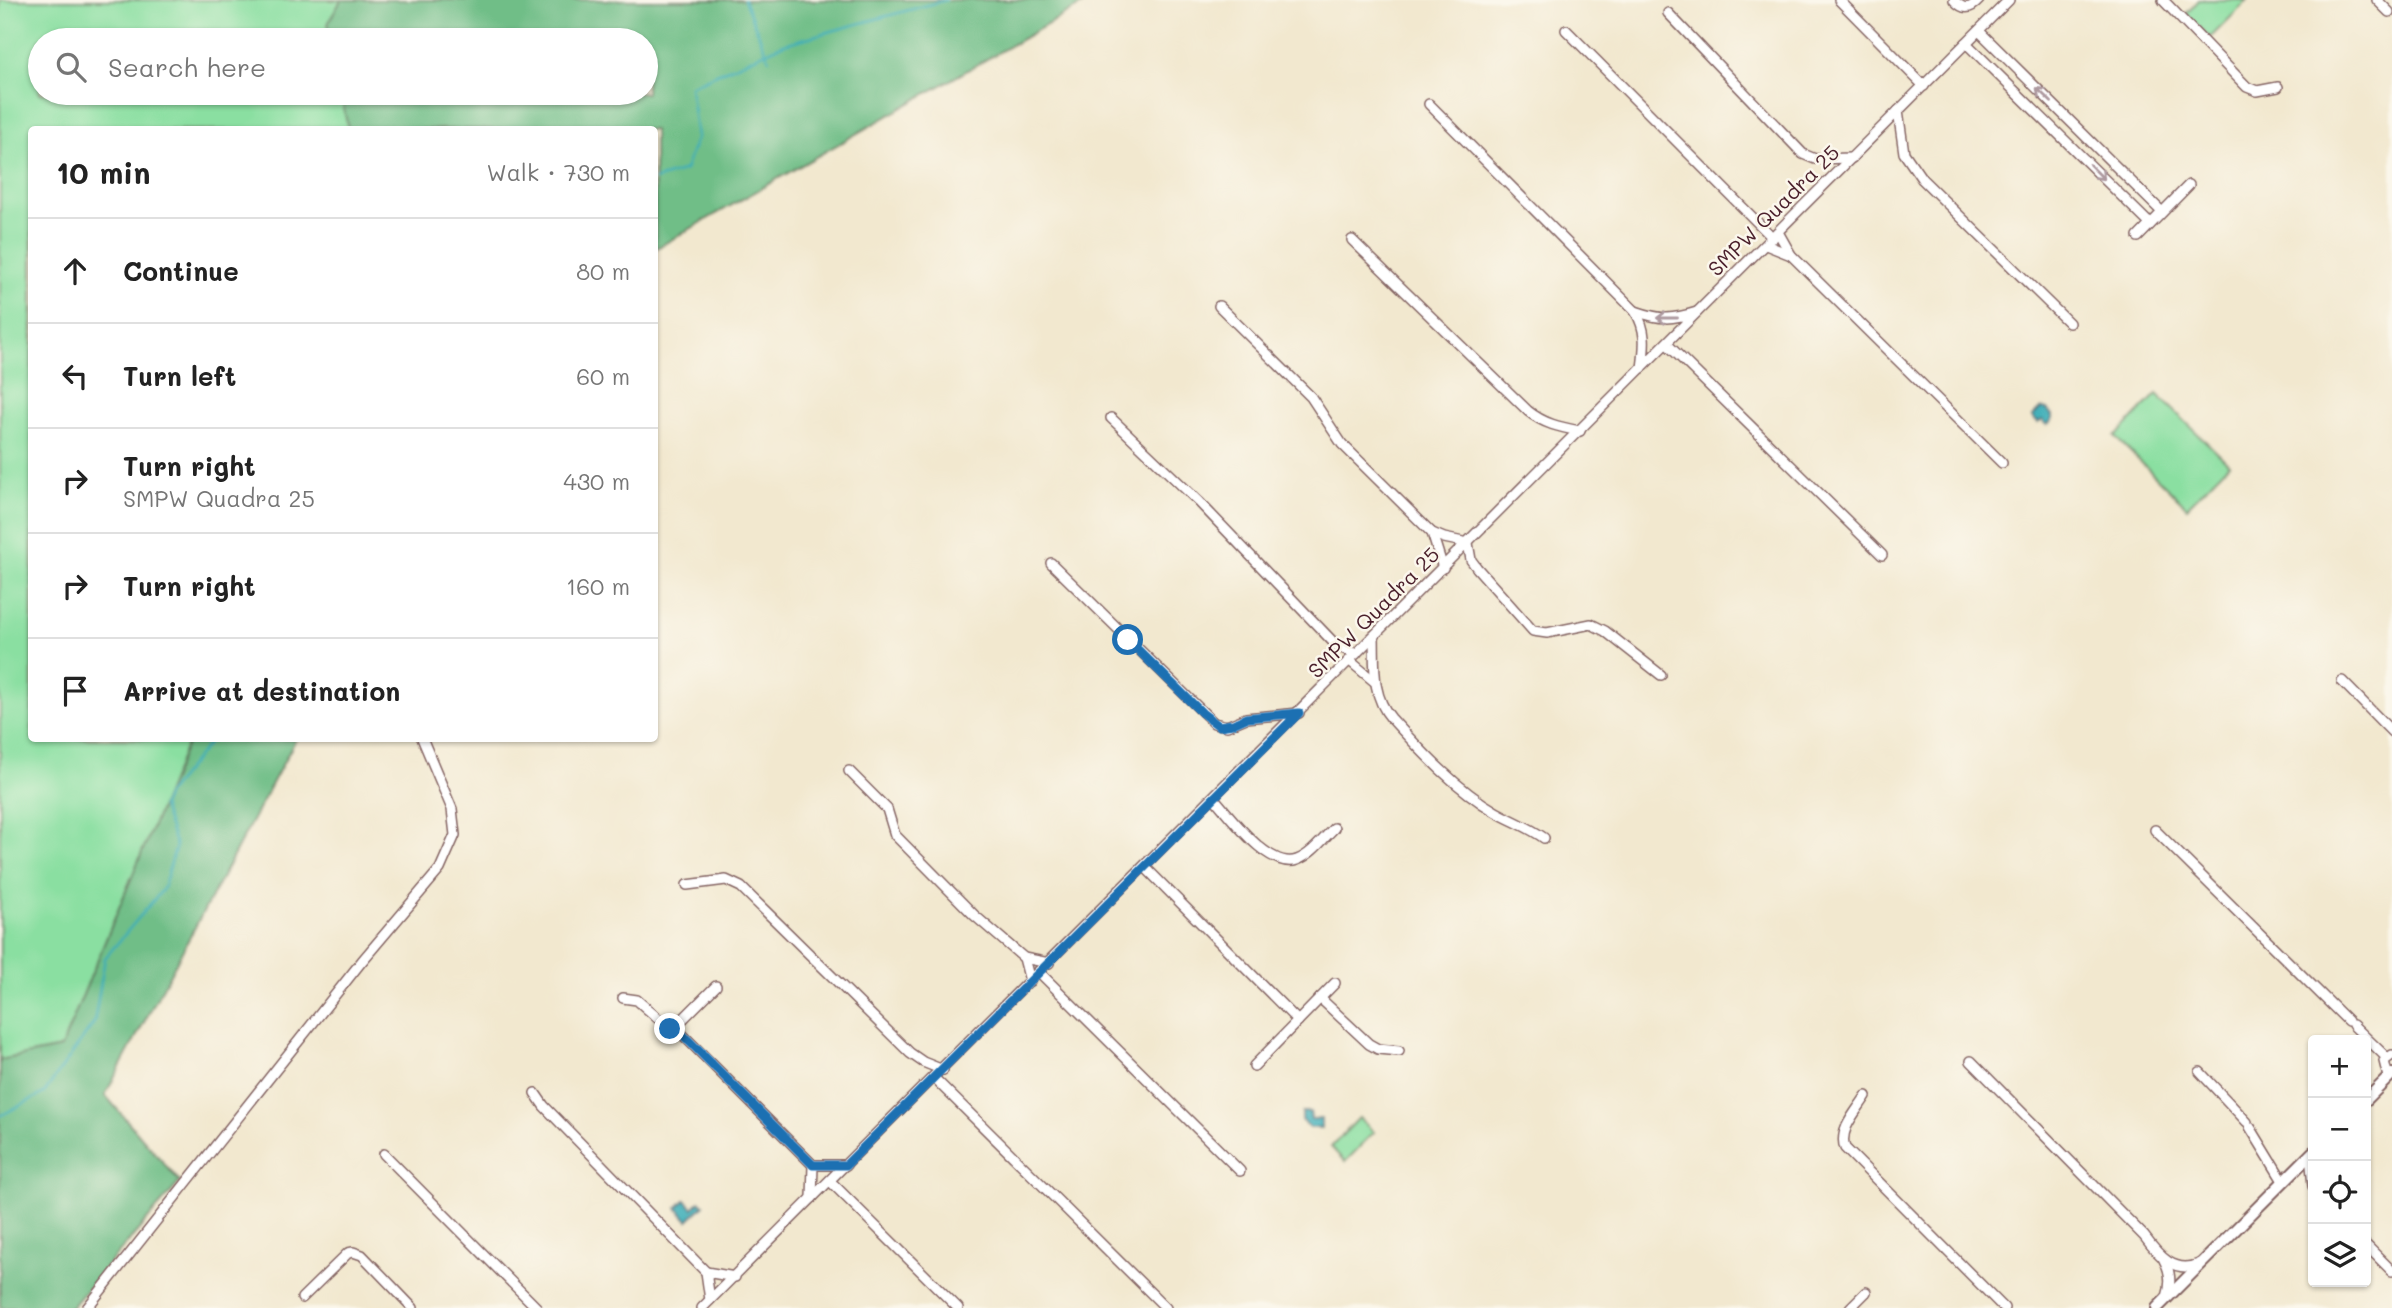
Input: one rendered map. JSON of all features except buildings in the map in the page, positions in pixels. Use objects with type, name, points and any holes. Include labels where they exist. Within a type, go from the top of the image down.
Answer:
[{"type":"street","points":[[1839,0],[1924,86]]},
{"type":"street","points":[[1954,0],[1966,8],[1972,7],[1979,0]]},
{"type":"street","points":[[2163,0],[2247,88],[2257,91],[2278,87]]},
{"type":"street","points":[[2377,0],[2389,12]]},
{"type":"street","name":"SMPW Quadra 25","points":[[702,1308],[1699,312],[1979,31],[2005,1]]},
{"type":"street","points":[[1668,13],[1803,154],[1815,159],[1852,158]]},
{"type":"street","points":[[1566,30],[1772,238],[2002,463]]},
{"type":"street","points":[[1979,31],[2162,212]]},
{"type":"street","points":[[1966,43],[2150,224]]},
{"type":"street","points":[[2001,77],[2014,65]]},
{"type":"street","points":[[1429,104],[1635,311],[1645,338],[1641,370]]},
{"type":"street","points":[[1898,111],[1904,153],[1922,179],[2069,323]]},
{"type":"street","points":[[2077,152],[2090,140]]},
{"type":"street","points":[[2138,237],[2189,185]]},
{"type":"street","points":[[1772,238],[1791,255]]},
{"type":"street","points":[[1352,240],[1528,411],[1540,421],[1552,426],[1580,431]]},
{"type":"street","points":[[1219,306],[1311,397],[1342,444],[1432,533],[1468,543],[1471,560],[1534,631],[1546,633],[1591,624],[1605,631],[1661,676]]},
{"type":"street","points":[[1635,311],[1662,319],[1699,312]]},
{"type":"street","points":[[1667,344],[1882,555]]},
{"type":"street","points":[[1111,418],[1199,502],[1375,682]]},
{"type":"street","points":[[1432,533],[1443,568]]},
{"type":"street","points":[[1051,563],[1214,723],[1227,726],[1246,718],[1299,713]]},
{"type":"street","points":[[1374,636],[1375,682],[1385,711],[1456,783],[1498,813],[1529,827],[1544,838]]},
{"type":"street","points":[[2342,681],[2392,732]]},
{"type":"street","points":[[87,1308],[362,961],[440,869],[455,835],[452,809],[424,742]]},
{"type":"street","points":[[849,771],[887,809],[895,835],[974,915],[1024,958],[1049,963]]},
{"type":"street","points":[[1214,798],[1268,855],[1284,862],[1301,858],[1334,828]]},
{"type":"street","points":[[2155,830],[2351,1023],[2389,1056],[2384,1064],[2390,1075],[2368,1098]]},
{"type":"street","points":[[1145,867],[1298,1021]]},
{"type":"street","points":[[687,885],[726,880],[741,887],[910,1053],[943,1070]]},
{"type":"street","points":[[1024,958],[1030,982]]},
{"type":"street","points":[[1039,972],[1240,1171]]},
{"type":"street","points":[[1254,1066],[1335,983]]},
{"type":"street","points":[[623,998],[637,1000],[667,1028],[675,1027],[716,986]]},
{"type":"street","points":[[1320,998],[1369,1044],[1378,1049],[1399,1051]]},
{"type":"street","points":[[675,1027],[813,1165],[846,1165]]},
{"type":"street","points":[[1970,1061],[2170,1264],[2189,1268],[2206,1259]]},
{"type":"street","points":[[2200,1072],[2249,1124],[2283,1181]]},
{"type":"street","points":[[934,1078],[1166,1308]]},
{"type":"street","points":[[535,1093],[544,1106],[706,1272],[735,1277]]},
{"type":"street","points":[[1866,1096],[1844,1132],[1842,1140],[1845,1148],[2004,1308]]},
{"type":"street","points":[[384,1154],[537,1308]]},
{"type":"street","points":[[2157,1308],[2308,1157]]},
{"type":"street","points":[[812,1199],[813,1165]]},
{"type":"street","points":[[830,1181],[958,1308]]},
{"type":"street","points":[[2371,1250],[2392,1271]]},
{"type":"street","points":[[302,1298],[353,1252],[362,1255],[413,1308]]},
{"type":"street","points":[[2163,1258],[2170,1273],[2166,1299]]},
{"type":"street","points":[[706,1272],[710,1300]]},
{"type":"street","points":[[1850,1308],[1866,1292]]},
{"type":"green space","points":[[0,0],[862,0],[658,128],[28,126],[28,742],[188,742],[61,1048],[0,1060]]},
{"type":"green space","points":[[341,0],[1090,0],[658,247],[658,126],[347,126],[343,105],[658,105],[658,28],[329,28],[328,24]]},
{"type":"green space","points":[[2199,0],[2248,0],[2210,38],[2186,14]]},
{"type":"green space","points":[[2157,394],[2229,464],[2187,507],[2115,437]]},
{"type":"green space","points":[[188,742],[294,742],[105,1095],[180,1182],[71,1308],[0,1308],[0,1060],[61,1048]]},
{"type":"green space","points":[[1359,1118],[1374,1132],[1345,1162],[1331,1147]]},
{"type":"water","points":[[2041,408],[2047,409],[2052,415],[2052,420],[2047,425],[2042,420],[2038,423],[2032,417]]},
{"type":"water","points":[[1302,1112],[1310,1112],[1311,1119],[1321,1119],[1321,1128],[1310,1128],[1302,1120]]},
{"type":"water","points":[[685,1200],[693,1208],[700,1201],[704,1205],[688,1220],[677,1208]]},
{"type":"waterway","points":[[744,0],[769,59]]},
{"type":"waterway","points":[[658,179],[685,170],[697,137],[690,86],[784,44],[946,0]]},
{"type":"waterway","points":[[0,1116],[44,1093],[94,1023],[105,958],[163,889],[176,846],[162,806],[167,794],[210,742]]},
{"type":"route","points":[[670,1029],[675,1027],[813,1165],[846,1165],[1299,713],[1246,718],[1227,726],[1219,726],[1202,713],[1128,640]]}]
